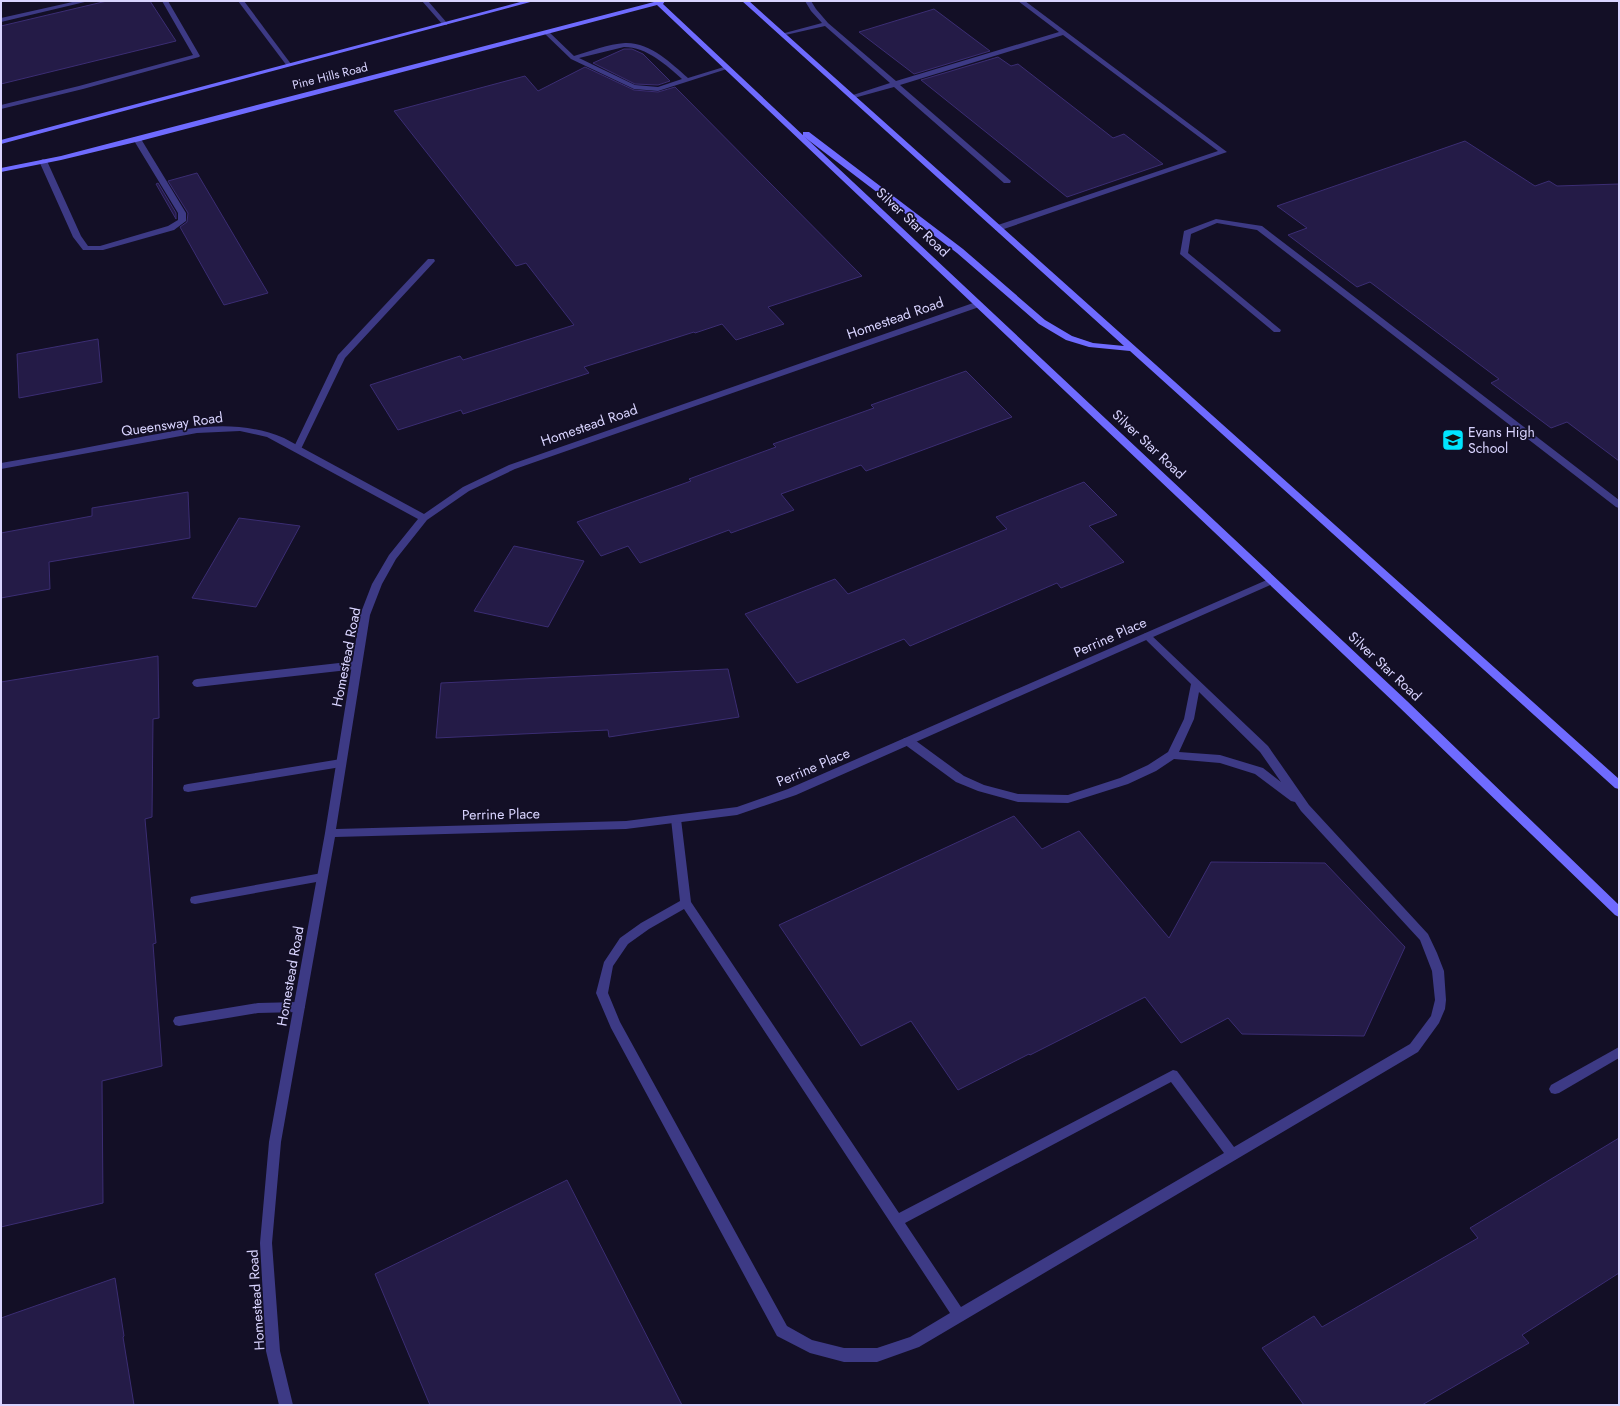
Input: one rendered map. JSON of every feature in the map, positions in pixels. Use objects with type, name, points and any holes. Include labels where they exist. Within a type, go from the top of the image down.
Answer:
[{"type":"main road","name":"Pine Hills Road","points":[[1,142],[531,1]]},
{"type":"main road","points":[[744,1],[1619,785]]},
{"type":"main road","name":"Pine Hills Road","points":[[1,170],[137,139],[273,102],[659,2]]},
{"type":"main road","name":"Silver Star Road","points":[[659,2],[764,103],[1272,581],[1619,912]]},
{"type":"main road","points":[[764,103],[960,251],[1042,322],[1069,338],[1092,345],[1132,348]]},
{"type":"street","points":[[1,20],[86,1]]},
{"type":"street","points":[[1,107],[81,88],[197,56],[165,1]]},
{"type":"street","points":[[241,1],[289,65]]},
{"type":"street","points":[[425,1],[445,24]]},
{"type":"street","points":[[808,1],[813,10],[826,24],[1007,181]]},
{"type":"street","points":[[998,228],[1223,152],[1021,1]]},
{"type":"street","points":[[783,35],[826,24]]},
{"type":"street","points":[[546,32],[573,58],[634,87],[658,89],[727,68]]},
{"type":"street","points":[[852,97],[1064,33]]},
{"type":"street","points":[[573,58],[625,44],[639,47],[668,62],[687,80]]},
{"type":"street","points":[[43,161],[77,236],[86,248],[100,248],[171,228],[182,221],[182,213],[137,139]]},
{"type":"street","points":[[1277,330],[1184,254],[1187,233],[1216,221],[1259,228],[1619,505]]},
{"type":"street","points":[[297,448],[341,356],[431,261]]},
{"type":"street","name":"Homestead Road","points":[[286,1405],[273,1351],[266,1242],[275,1142],[342,763],[356,665],[365,615],[377,584],[392,557],[424,518],[466,489],[512,467],[979,304]]},
{"type":"street","name":"Queensway Road","points":[[1,466],[197,430],[246,428],[265,432],[297,448],[424,518]]},
{"type":"street","name":"Perrine Place","points":[[330,833],[626,825],[737,811],[792,792],[1272,581]]},
{"type":"street","points":[[686,903],[645,926],[624,942],[608,965],[602,993],[615,1024],[782,1331],[810,1346],[844,1356],[877,1355],[914,1342],[1414,1048],[1426,1034],[1439,1009],[1440,984],[1433,953],[1424,937],[1302,804],[1264,749],[1146,636]]},
{"type":"street","points":[[197,683],[356,665]]},
{"type":"street","points":[[908,741],[960,779],[982,788],[1018,798],[1068,799],[1124,781],[1152,768],[1172,755],[1189,720],[1196,684]]},
{"type":"street","points":[[1172,755],[1220,759],[1259,771],[1302,804]]},
{"type":"street","points":[[188,788],[342,763]]},
{"type":"street","points":[[676,819],[686,903],[959,1315]]},
{"type":"street","points":[[195,900],[322,877]]},
{"type":"street","points":[[179,1020],[258,1008],[299,1007]]},
{"type":"street","points":[[1555,1089],[1619,1052]]},
{"type":"street","points":[[897,1221],[1173,1075],[1232,1155]]},
{"type":"building","points":[[107,1],[150,1],[176,41],[1,84],[1,26]]},
{"type":"building","points":[[934,9],[990,51],[914,74],[859,32]]},
{"type":"building","points":[[624,49],[632,49],[643,54],[670,81],[658,85],[635,84],[593,63]]},
{"type":"building","points":[[998,57],[1011,66],[1018,64],[1113,138],[1124,134],[1163,164],[1067,197],[921,80]]},
{"type":"building","points":[[585,67],[634,90],[658,92],[675,87],[862,276],[768,307],[784,324],[736,340],[722,324],[584,367],[589,373],[463,414],[461,410],[398,430],[370,385],[460,356],[463,360],[574,325],[526,263],[516,266],[394,111],[525,76],[538,91]]},
{"type":"building","points":[[1465,141],[1535,186],[1549,181],[1557,186],[1619,184],[1619,461],[1567,422],[1551,428],[1491,383],[1499,379],[1370,282],[1357,287],[1288,235],[1307,228],[1277,206]]},
{"type":"building","points":[[197,173],[268,293],[224,305],[180,227],[187,222],[188,213],[168,181]]},
{"type":"building","points":[[158,183],[176,213],[176,219],[156,184]]},
{"type":"building","points":[[98,339],[102,382],[19,398],[17,354]]},
{"type":"building","points":[[966,371],[1012,417],[866,471],[861,465],[781,494],[794,510],[731,533],[729,530],[640,563],[628,546],[601,556],[577,522],[691,481],[689,479],[776,447],[773,444],[874,408],[871,405]]},
{"type":"building","points":[[1084,482],[1117,515],[1089,526],[1124,562],[1061,588],[1057,583],[910,646],[904,639],[797,683],[745,614],[835,579],[848,594],[1007,529],[996,517]]},
{"type":"building","points":[[188,492],[190,538],[49,562],[50,589],[1,598],[1,533],[92,516],[92,508]]},
{"type":"building","points":[[239,518],[300,526],[256,607],[192,598]]},
{"type":"building","points":[[514,546],[584,561],[548,627],[474,611]]},
{"type":"building","points":[[158,656],[159,718],[153,719],[152,817],[145,819],[156,943],[153,944],[162,1066],[102,1081],[103,1203],[1,1227],[1,682]]},
{"type":"building","points":[[728,669],[739,717],[609,737],[608,730],[436,738],[441,683]]},
{"type":"building","points":[[1014,816],[1042,849],[1079,831],[1169,938],[1211,862],[1325,863],[1405,947],[1364,1036],[1242,1034],[1228,1018],[1181,1043],[1145,997],[958,1090],[911,1021],[861,1046],[779,925]]},
{"type":"building","points":[[1619,1138],[1619,1273],[1522,1335],[1529,1343],[1422,1405],[1304,1405],[1262,1348],[1314,1316],[1322,1327],[1478,1238],[1470,1228]]},
{"type":"building","points":[[567,1180],[682,1405],[430,1405],[375,1274]]},
{"type":"building","points":[[115,1278],[134,1405],[1,1405],[1,1318]]},
{"type":"place","name":"Evans High School","points":[[1453,440]]}]
